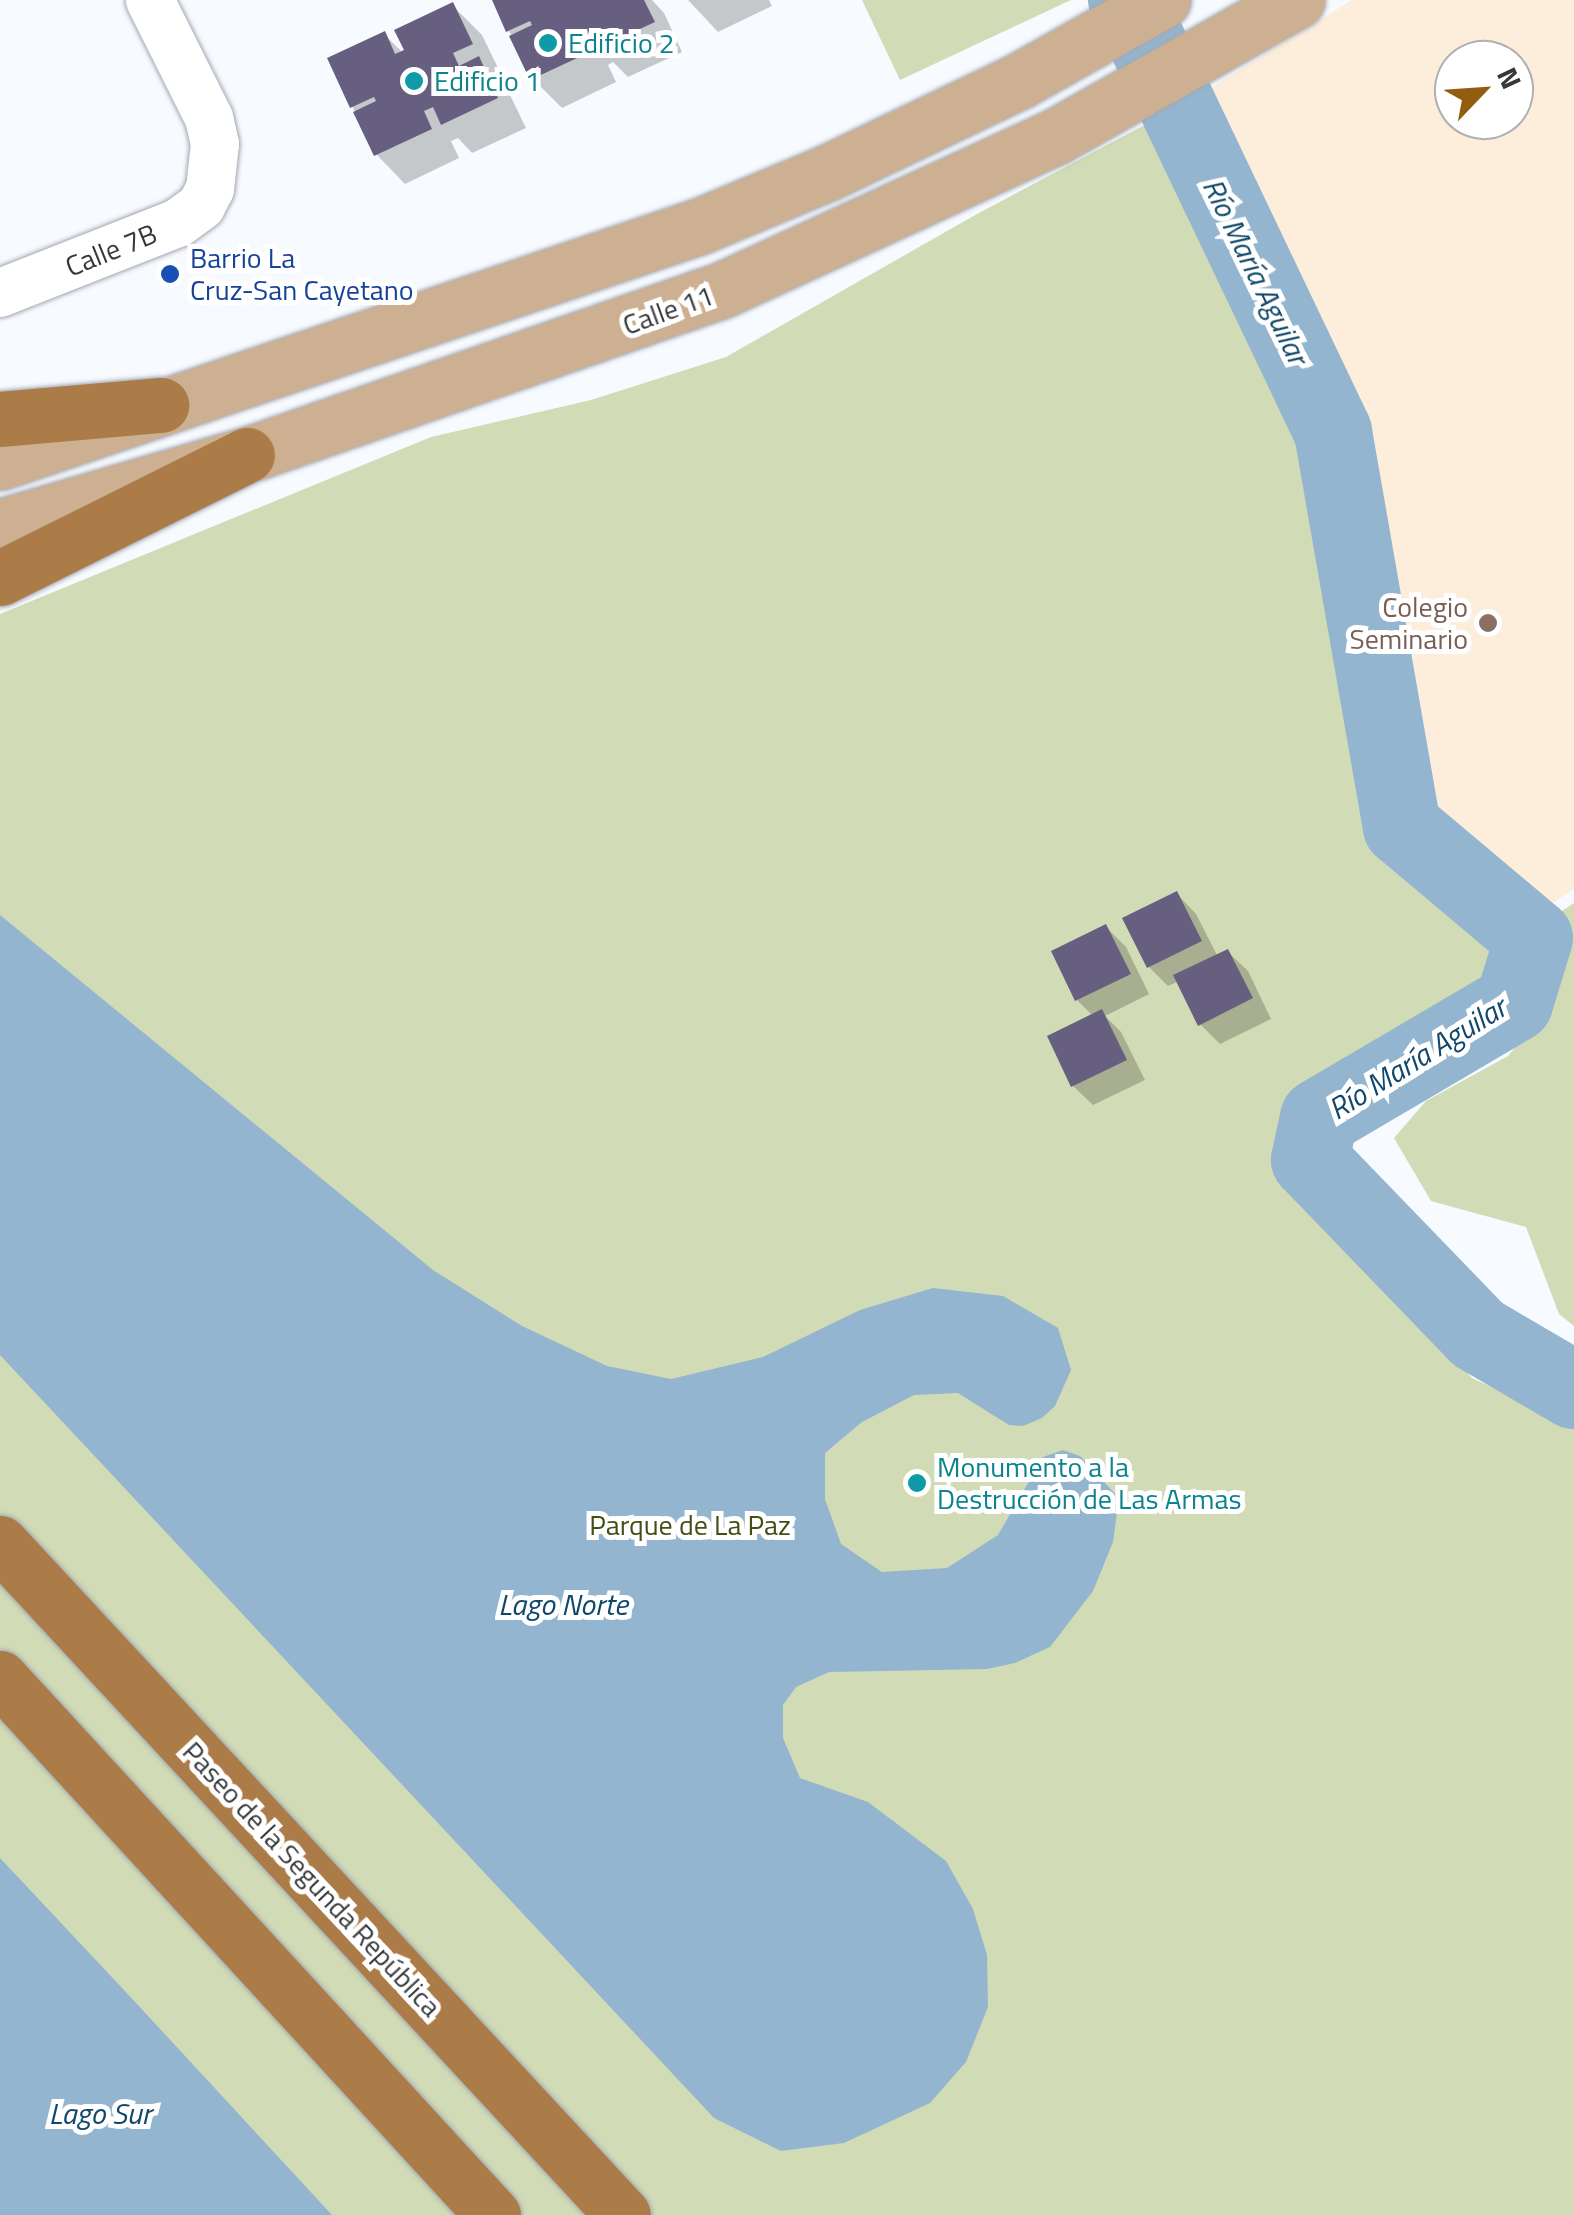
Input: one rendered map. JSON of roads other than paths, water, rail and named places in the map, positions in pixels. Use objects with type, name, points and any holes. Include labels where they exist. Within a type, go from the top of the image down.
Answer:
[{"type":"highway","points":[[0,419],[161,405]]},
{"type":"highway","points":[[0,578],[247,456]]},
{"type":"highway","name":"Paseo de la Segunda República","points":[[0,1543],[623,2215]]},
{"type":"highway","points":[[0,1678],[493,2215]]},
{"type":"main road","points":[[0,462],[700,226],[829,172],[1019,81],[1164,0]]},
{"type":"main road","name":"Calle 11","points":[[0,527],[247,456],[722,290],[856,232],[1054,137],[1280,10]]},
{"type":"street","name":"Calle 7B","points":[[0,292],[178,223],[200,206],[210,189],[216,144],[209,118],[150,0]]},
{"type":"water","name":"Lago Norte","points":[[0,915],[433,1270],[522,1326],[607,1366],[671,1379],[763,1357],[860,1310],[933,1288],[1003,1296],[1058,1328],[1071,1370],[1055,1406],[1042,1418],[1023,1426],[1009,1425],[958,1393],[914,1395],[862,1422],[825,1453],[825,1499],[841,1544],[882,1572],[947,1568],[998,1535],[1043,1457],[1063,1450],[1080,1456],[1119,1498],[1113,1542],[1093,1591],[1050,1647],[1015,1663],[987,1669],[829,1672],[796,1687],[783,1705],[783,1738],[800,1778],[868,1802],[946,1861],[973,1909],[987,1955],[988,2007],[966,2062],[930,2103],[844,2143],[781,2151],[714,2118],[0,1355]]},
{"type":"water","name":"Lago Sur","points":[[0,1858],[124,1990],[332,2215],[0,2215]]},
{"type":"waterway","name":"Río María Aguilar","points":[[1127,0],[1333,432],[1402,827],[1534,938],[1514,1003],[1319,1118],[1310,1160],[1478,1334],[1574,1390]]},
{"type":"place","name":"Edificio 2","points":[[548,43]]},
{"type":"place","name":"Edificio 1","points":[[414,81]]},
{"type":"place","name":"Barrio La Cruz-San Cayetano","points":[[170,274]]},
{"type":"place","name":"Colegio Seminario","points":[[1488,623]]},
{"type":"place","name":"Monumento a la Destrucción de Las Armas","points":[[917,1483]]},
{"type":"park label","name":"Parque de La Paz","points":[[690,1525]]}]
